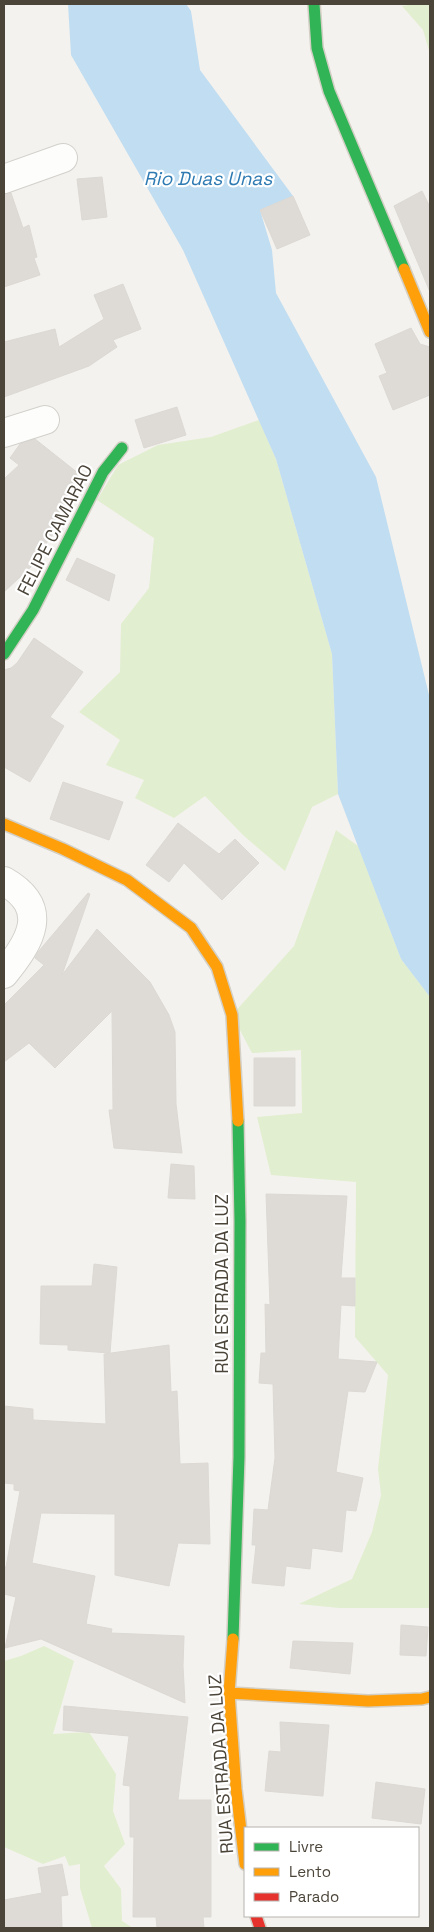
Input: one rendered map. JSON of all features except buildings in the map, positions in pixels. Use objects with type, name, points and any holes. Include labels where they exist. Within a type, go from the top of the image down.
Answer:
[{"type":"main road","points":[[314,4],[313,30],[329,91],[430,332]]},
{"type":"main road","name":"FELIPE CAMARAO","points":[[4,654],[33,610],[103,472],[122,448]]},
{"type":"main road","name":"RUA ESTRADA DA LUZ","points":[[4,824],[63,849],[127,880],[191,928],[217,967],[232,1015],[236,1088],[240,1251],[234,1630],[229,1693],[236,1789],[244,1856]]},
{"type":"main road","points":[[229,1693],[368,1701],[430,1698]]},
{"type":"street","points":[[4,179],[63,158]]},
{"type":"street","points":[[4,433],[45,420]]},
{"type":"street","points":[[4,881],[16,888],[28,901],[33,916],[29,939],[6,972]]},
{"type":"green space","points":[[430,4],[430,54],[423,30],[402,6]]},
{"type":"green space","points":[[259,420],[276,459],[332,654],[338,794],[312,807],[285,871],[243,835],[205,796],[174,818],[135,798],[144,780],[106,765],[120,740],[79,712],[120,672],[121,624],[149,588],[154,538],[97,500],[118,465],[158,445],[211,437]]},
{"type":"green space","points":[[336,830],[358,846],[401,959],[430,997],[430,1608],[339,1608],[299,1604],[352,1579],[372,1532],[381,1495],[378,1469],[388,1375],[355,1337],[356,1182],[271,1175],[257,1117],[302,1113],[301,1050],[252,1053],[232,1015],[294,946]]},
{"type":"green space","points":[[44,1646],[74,1661],[53,1734],[89,1732],[116,1774],[113,1811],[125,1844],[104,1866],[121,1889],[122,1921],[133,1928],[92,1928],[80,1888],[80,1864],[69,1866],[65,1856],[43,1864],[4,1847],[4,1661]]},
{"type":"water","name":"Rio Duas Unas","points":[[68,4],[186,4],[191,11],[200,70],[293,196],[260,210],[272,250],[276,293],[376,477],[430,699],[430,997],[401,959],[338,794],[332,654],[276,459],[183,250],[71,55]]},
{"type":"traffic: fast","points":[[314,4],[317,48],[329,91],[404,269]]},
{"type":"traffic: fast","points":[[4,654],[33,610],[103,472],[122,448]]},
{"type":"traffic: fast","points":[[233,1639],[239,1457],[240,1221],[238,1121]]},
{"type":"traffic: slow","points":[[404,269],[430,332]]},
{"type":"traffic: slow","points":[[4,824],[63,849],[127,880],[191,928],[217,967],[232,1015],[238,1121]]},
{"type":"traffic: slow","points":[[233,1639],[229,1693],[236,1789],[244,1856]]},
{"type":"traffic: slow","points":[[229,1693],[368,1701],[430,1697]]},
{"type":"traffic: jam","points":[[256,1917],[260,1928]]}]
